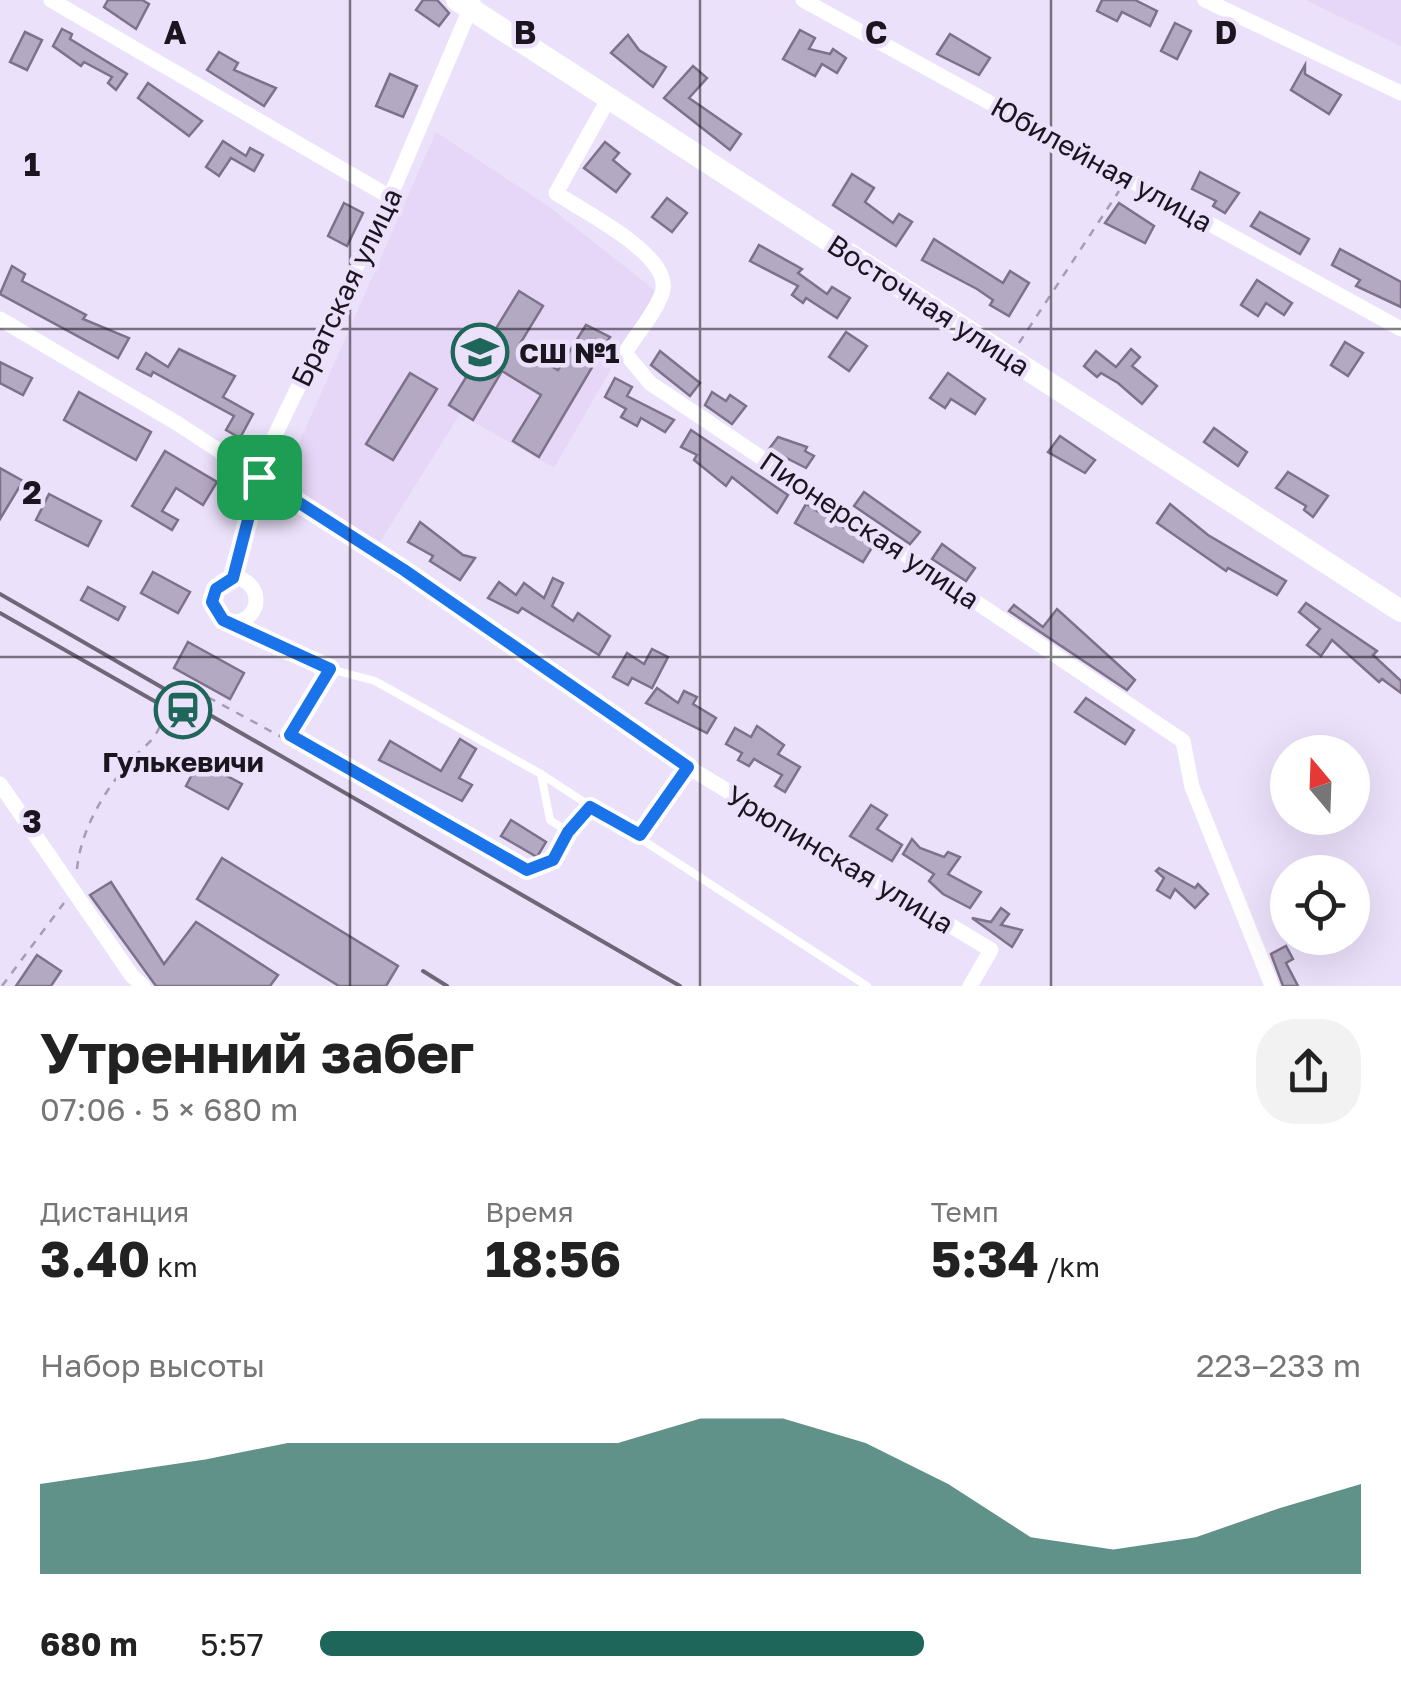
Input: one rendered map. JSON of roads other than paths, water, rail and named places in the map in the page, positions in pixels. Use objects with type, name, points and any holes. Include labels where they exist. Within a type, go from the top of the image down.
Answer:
[{"type":"street","points":[[51,0],[390,197]]},
{"type":"street","name":"Юбилейная улица","points":[[803,0],[1401,329]]},
{"type":"street","points":[[1205,0],[1401,92]]},
{"type":"street","name":"Братская улица","points":[[233,578],[263,460],[390,197],[467,3]]},
{"type":"street","name":"Восточная улица","points":[[467,3],[1401,610]]},
{"type":"street","name":"Пионерская улица","points":[[608,98],[556,193],[648,253],[662,273],[663,292],[625,352],[631,365],[650,383],[1183,741],[1192,787],[1272,986]]},
{"type":"street","name":"Урюпинская улица","points":[[0,319],[175,422],[404,570],[688,767],[991,950],[970,986]]},
{"type":"street","points":[[233,578],[247,583],[255,595],[250,616],[236,622],[223,620],[212,602],[216,589],[233,578]]},
{"type":"street","points":[[0,784],[132,976],[144,986]]},
{"type":"lane","points":[[236,622],[330,669],[375,681],[541,774],[868,986]]},
{"type":"lane","points":[[640,835],[688,767]]},
{"type":"lane","points":[[541,774],[550,820],[568,832]]},
{"type":"lane","points":[[448,822],[527,870],[553,860],[568,832],[590,807]]},
{"type":"railway","points":[[0,594],[680,986]]},
{"type":"railway","points":[[0,613],[163,706]]},
{"type":"railway","points":[[423,971],[447,986]]},
{"type":"place","name":"СШ №1","points":[[480,352]]},
{"type":"place","name":"Гулькевичи","points":[[183,710]]}]
